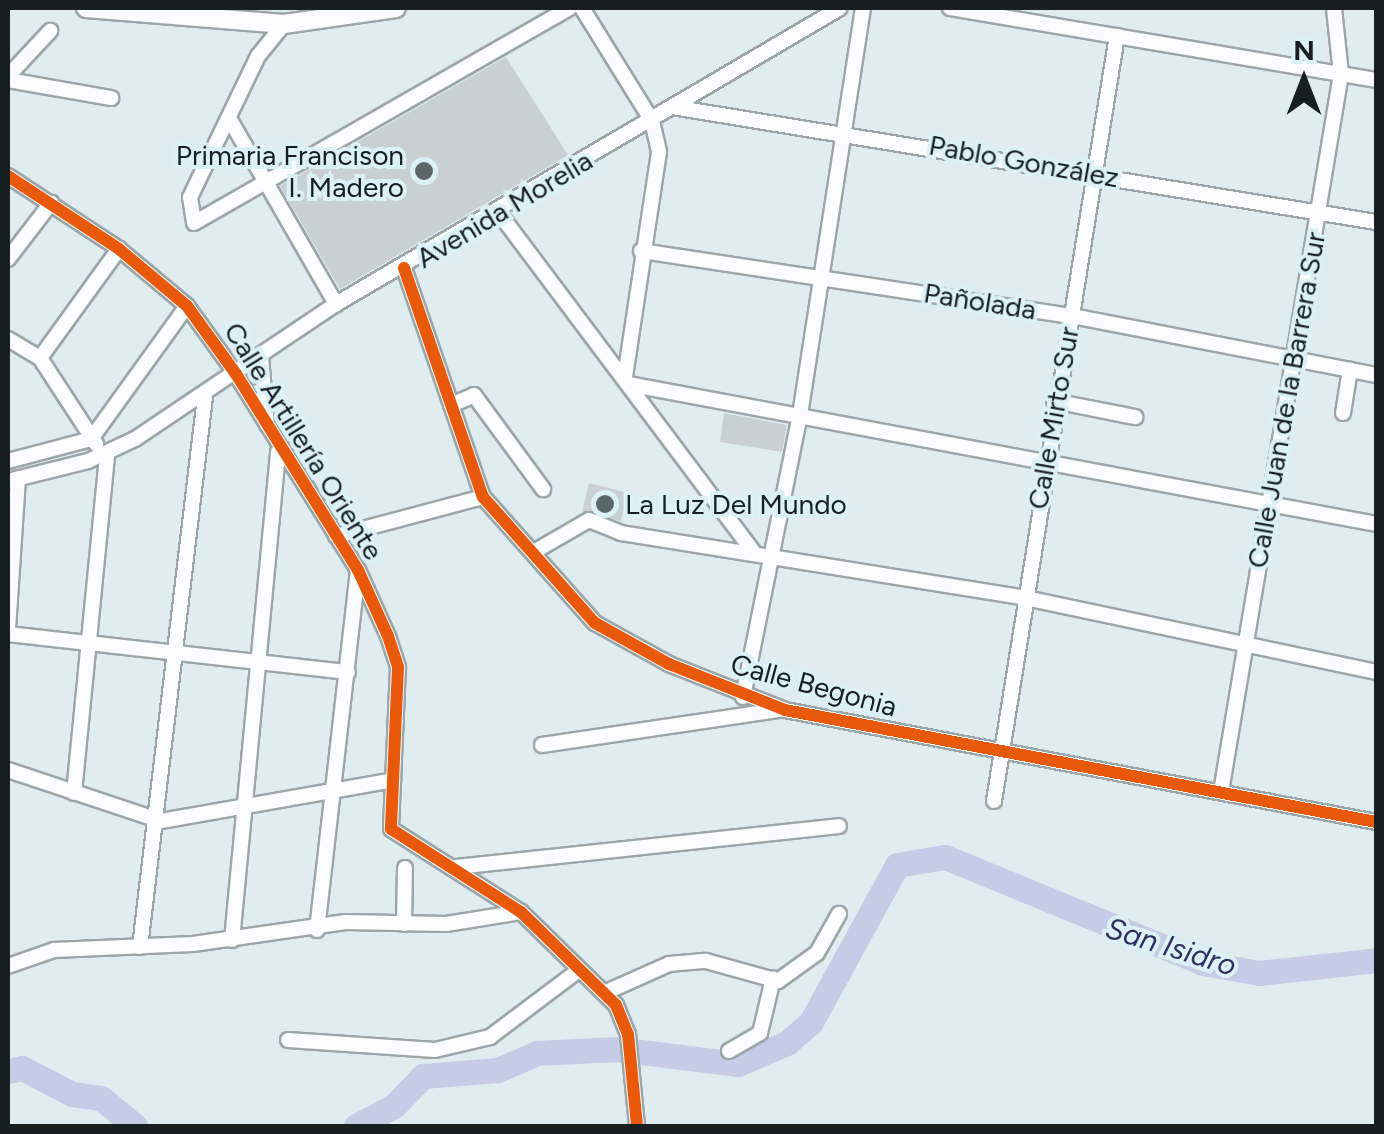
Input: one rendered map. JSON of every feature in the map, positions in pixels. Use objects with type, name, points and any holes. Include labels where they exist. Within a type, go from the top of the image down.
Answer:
[{"type":"main road","points":[[86,8],[284,24],[396,8]]},
{"type":"street","points":[[284,24],[229,118],[187,215],[205,223],[267,182],[570,8]]},
{"type":"street","points":[[582,8],[652,120],[658,152],[641,251],[626,380]]},
{"type":"street","name":"Avenida Morelia","points":[[13,480],[108,454],[205,397],[336,304],[499,213],[840,8]]},
{"type":"street","points":[[743,697],[776,554],[846,130],[862,8]]},
{"type":"street","points":[[950,8],[1376,80]]},
{"type":"street","name":"Calle Juan de la Barrera Sur","points":[[1221,792],[1341,74],[1334,8]]},
{"type":"street","points":[[8,78],[50,31]]},
{"type":"street","name":"Calle Mirto Sur","points":[[994,801],[1021,597],[1117,36]]},
{"type":"street","points":[[8,78],[111,98]]},
{"type":"street","name":"Pablo González","points":[[671,107],[846,130],[1376,222]]},
{"type":"street","points":[[229,118],[336,304]]},
{"type":"street","name":"Calle Artillería Oriente","points":[[8,176],[119,249],[186,306],[236,374],[268,436],[358,570],[398,667],[390,829],[456,867],[521,912],[616,1005],[628,1034],[637,1126]]},
{"type":"street","points":[[8,259],[51,203]]},
{"type":"street","points":[[499,213],[753,551]]},
{"type":"street","points":[[40,358],[119,249]]},
{"type":"street","name":"Pañolada","points":[[641,251],[822,275],[1072,316],[1376,375]]},
{"type":"street","name":"Calle Begonia","points":[[404,268],[483,497],[537,550],[595,623],[743,697],[785,710],[1376,822]]},
{"type":"street","points":[[8,462],[91,440],[186,306]]},
{"type":"street","points":[[11,342],[40,358],[91,440],[108,454],[74,793]]},
{"type":"street","points":[[260,357],[268,436]]},
{"type":"street","points":[[1343,413],[1350,370]]},
{"type":"street","points":[[626,380],[1376,524]]},
{"type":"street","points":[[451,405],[474,395],[543,489]]},
{"type":"street","points":[[140,947],[161,820],[205,397]]},
{"type":"street","points":[[1054,401],[1135,417]]},
{"type":"street","points":[[232,940],[248,809],[278,450]]},
{"type":"street","points":[[13,480],[8,631],[262,658],[348,672]]},
{"type":"street","points":[[336,536],[483,497]]},
{"type":"street","points":[[537,550],[588,520],[622,533],[776,554],[1021,597],[1376,672]]},
{"type":"street","points":[[317,930],[358,570]]},
{"type":"street","points":[[542,745],[785,710]]},
{"type":"street","points":[[8,770],[161,820],[248,809],[393,780]]},
{"type":"street","points":[[456,867],[839,826]]},
{"type":"street","points":[[404,924],[405,868]]},
{"type":"street","points":[[8,966],[54,950],[232,940],[317,930],[345,922],[404,924],[521,912]]},
{"type":"street","points":[[604,993],[669,964],[706,961],[772,979],[816,954],[839,914]]},
{"type":"street","points":[[288,1040],[435,1050],[490,1037],[579,970]]},
{"type":"street","points":[[729,1051],[760,1034],[772,979]]},
{"type":"building","name":"Primaria Francison I. Madero","points":[[506,57],[568,155],[340,289],[280,186]]},
{"type":"building","points":[[724,413],[787,425],[782,452],[720,442]]},
{"type":"building","name":"La Luz Del Mundo","points":[[589,483],[628,493],[621,521],[582,512]]},
{"type":"waterway","name":"San Isidro","points":[[356,1126],[394,1106],[423,1076],[498,1070],[537,1053],[617,1049],[738,1064],[787,1043],[811,1022],[897,865],[945,857],[1203,963],[1259,973],[1376,960]]},
{"type":"waterway","points":[[8,1071],[22,1068],[72,1094],[101,1098],[135,1126]]},
{"type":"cycle path","points":[[8,176],[119,249],[187,306],[236,374],[358,570],[388,636],[398,667],[391,829],[521,912],[616,1005],[628,1034],[637,1126]]},
{"type":"cycle path","points":[[404,268],[483,497],[595,623],[669,664],[785,710],[1376,822]]},
{"type":"place","name":"Primaria Francison I. Madero","points":[[424,171]]},
{"type":"place","name":"La Luz Del Mundo","points":[[605,504]]}]
